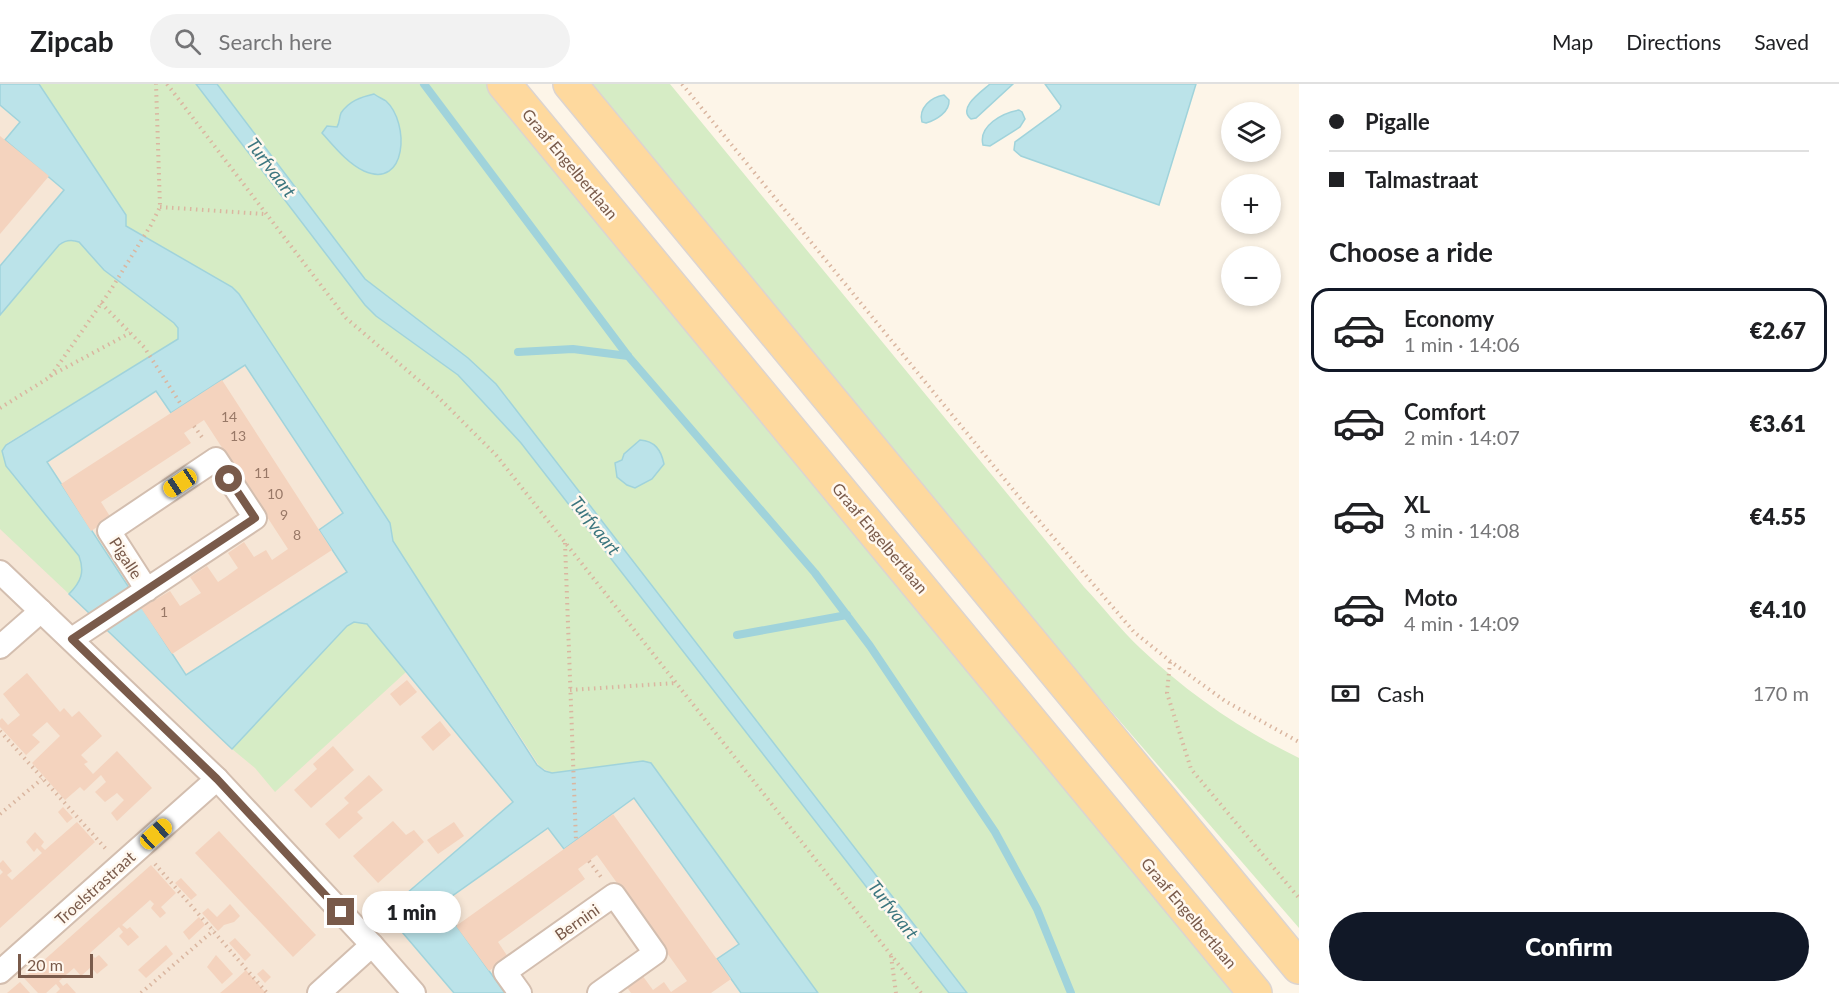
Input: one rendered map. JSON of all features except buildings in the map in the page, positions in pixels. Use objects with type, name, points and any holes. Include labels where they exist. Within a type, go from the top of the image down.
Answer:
[{"type":"main road","name":"Graaf Engelbertlaan","points":[[504,84],[1255,993]]},
{"type":"main road","points":[[570,84],[1299,968]]},
{"type":"street","name":"Pigalle","points":[[72,639],[141,594],[255,518],[216,459],[109,531],[141,594]]},
{"type":"street","points":[[0,572],[217,779],[414,993]]},
{"type":"street","points":[[0,647],[41,610]]},
{"type":"street","name":"Troelstrastraat","points":[[0,972],[217,779]]},
{"type":"street","name":"Bernini","points":[[520,993],[506,972],[614,895],[655,953],[599,993]]},
{"type":"street","points":[[319,993],[372,945]]},
{"type":"path","points":[[50,377],[110,291],[152,225],[160,207],[156,84]]},
{"type":"path","points":[[167,84],[346,318],[467,424],[496,455],[921,993]]},
{"type":"path","points":[[682,84],[1031,511],[1134,632],[1170,662],[1225,701],[1299,742]]},
{"type":"path","points":[[160,207],[265,214]]},
{"type":"path","points":[[101,303],[144,347],[182,406]]},
{"type":"path","points":[[0,408],[50,377],[130,333]]},
{"type":"path","points":[[565,543],[576,840]]},
{"type":"path","points":[[1170,662],[1167,693],[1191,769],[1299,898]]},
{"type":"path","points":[[570,690],[676,683]]},
{"type":"path","points":[[0,731],[121,865]]},
{"type":"path","points":[[0,814],[42,779]]},
{"type":"path","points":[[141,848],[267,993]]},
{"type":"path","points":[[141,993],[214,930]]},
{"type":"path","points":[[891,955],[896,993]]},
{"type":"shaded area","points":[[0,84],[77,84],[845,993],[0,993]]},
{"type":"green space","points":[[39,84],[196,84],[365,305],[376,316],[458,375],[521,443],[949,993],[818,993],[651,763],[643,761],[552,773],[540,767],[393,541],[390,523],[239,294],[232,287],[126,226],[126,215]]},
{"type":"green space","points":[[217,84],[486,84],[1239,993],[967,993],[496,384],[468,358],[365,279]]},
{"type":"green space","points":[[589,84],[670,84],[1084,587],[1125,633],[1158,665],[1215,709],[1235,723],[1299,758],[1299,928],[989,570]]},
{"type":"green space","points":[[68,240],[79,242],[104,270],[178,328],[178,339],[6,444],[3,451],[6,466],[79,556],[82,567],[81,577],[69,594],[0,529],[0,315],[59,245]]},
{"type":"green space","points":[[354,622],[367,624],[406,672],[275,792],[255,768],[232,749],[347,626]]},
{"type":"water","points":[[0,84],[39,84],[126,215],[126,226],[232,287],[239,294],[390,523],[393,541],[537,765],[552,773],[643,761],[651,763],[818,993],[741,993],[717,959],[739,944],[634,798],[564,849],[548,828],[441,904],[505,993],[454,993],[385,912],[513,802],[367,624],[354,622],[347,626],[232,749],[69,594],[81,576],[82,567],[79,556],[6,466],[2,451],[6,445],[178,339],[178,328],[104,270],[79,242],[73,240],[59,245],[0,315],[0,266],[64,190],[5,140],[20,122],[0,105]],"holes":[[[245,365],[343,513],[319,530],[347,572],[186,675],[47,462],[156,391],[171,413]]]},
{"type":"water","name":"Turfvaart","points":[[196,84],[217,84],[365,279],[468,358],[496,384],[967,993],[949,993],[521,443],[458,375],[376,316],[365,305]]},
{"type":"water","points":[[990,84],[1013,84],[976,118],[971,119],[967,115],[968,105]]},
{"type":"water","points":[[1045,84],[1196,84],[1159,205],[1021,156],[1014,150],[1015,142],[1060,109],[1061,106]]},
{"type":"water","points":[[374,94],[386,101],[394,111],[401,138],[396,163],[389,171],[378,174],[364,171],[352,164],[322,133],[327,126],[337,127],[341,113],[352,103]]},
{"type":"water","points":[[944,95],[949,100],[945,112],[934,120],[922,122],[922,112],[927,104]]},
{"type":"water","points":[[1019,110],[1025,119],[1020,127],[990,146],[983,145],[982,138],[988,126],[999,117]]},
{"type":"water","points":[[640,440],[650,442],[656,447],[664,464],[652,479],[635,488],[617,477],[615,463],[622,460],[624,454]]},
{"type":"waterway","points":[[424,84],[628,356],[815,573],[870,646],[995,832],[1037,909],[1071,993]]},
{"type":"waterway","points":[[518,352],[573,349],[628,356]]},
{"type":"waterway","points":[[737,635],[847,615]]},
{"type":"route","points":[[229,479],[255,518],[72,639],[217,779],[341,912]]}]
